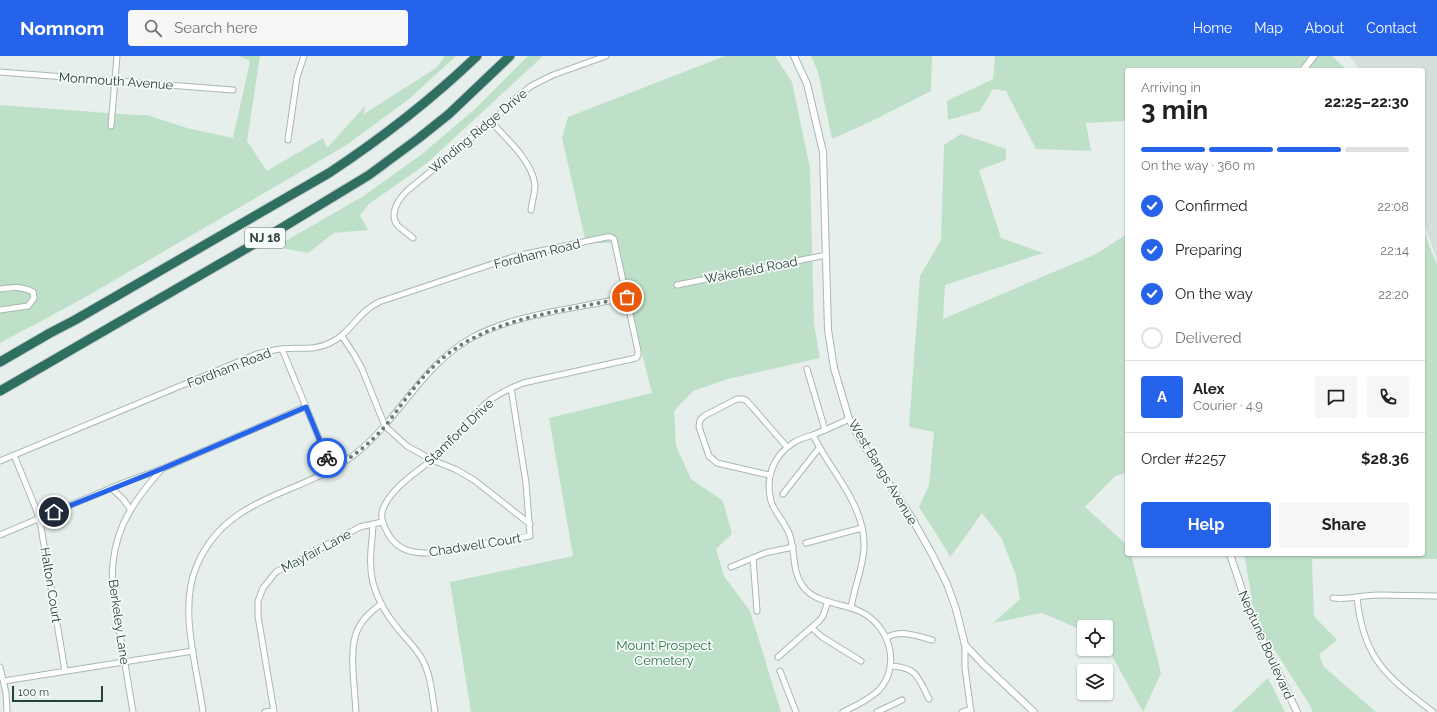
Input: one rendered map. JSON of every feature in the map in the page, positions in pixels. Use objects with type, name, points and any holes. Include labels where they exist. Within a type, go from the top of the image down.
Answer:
[{"type":"highway","name":"NJ 18","points":[[0,362],[329,173],[404,120],[443,88],[477,56]]},
{"type":"highway","name":"NJ 18","points":[[0,391],[293,222],[369,175],[449,114],[510,56]]},
{"type":"street","points":[[111,126],[117,56]]},
{"type":"street","points":[[288,140],[297,77],[304,56]]},
{"type":"street","name":"Winding Ridge Drive","points":[[413,238],[396,223],[395,208],[401,196],[491,122],[531,86],[552,75],[606,56]]},
{"type":"street","name":"West Bangs Avenue","points":[[794,56],[807,84],[822,152],[826,255],[826,307],[829,342],[842,399],[849,419],[863,444],[910,515],[932,554],[947,584],[966,644],[984,665],[1034,712]]},
{"type":"street","points":[[1305,68],[1314,56]]},
{"type":"street","name":"Monmouth Avenue","points":[[0,72],[233,90]]},
{"type":"street","points":[[491,122],[521,155],[527,164],[535,186],[531,210]]},
{"type":"street","name":"Fordham Road","points":[[0,461],[257,354],[282,349],[314,348],[328,344],[342,336],[364,312],[379,302],[516,256],[611,237],[614,239],[627,297]]},
{"type":"street","name":"Wakefield Road","points":[[677,285],[826,255]]},
{"type":"street","points":[[0,289],[26,288],[33,292],[34,298],[28,306],[0,310]]},
{"type":"street","points":[[203,712],[188,616],[190,591],[197,565],[211,540],[228,522],[246,509],[332,470],[358,451],[385,426],[417,384],[432,368],[452,351],[473,337],[511,322],[627,297]]},
{"type":"street","name":"Stamford Drive","points":[[382,522],[382,509],[394,491],[432,460],[448,445],[470,418],[502,392],[530,381],[633,360],[638,355],[638,351],[627,297]]},
{"type":"street","points":[[342,336],[362,369],[385,426],[407,446],[432,460],[455,469],[474,480],[530,524]]},
{"type":"street","points":[[282,349],[332,470]]},
{"type":"street","points":[[807,369],[825,430]]},
{"type":"street","name":"Chadwell Court","points":[[382,522],[392,540],[407,550],[416,553],[427,553],[530,536],[526,483],[511,388]]},
{"type":"street","points":[[769,475],[716,463],[712,460],[709,456],[699,427],[700,420],[704,416],[737,399],[743,399],[747,401],[787,447]]},
{"type":"street","points":[[0,534],[111,488],[164,468],[306,407]]},
{"type":"street","points":[[843,712],[871,696],[879,689],[888,674],[890,666],[890,649],[880,628],[867,615],[851,608],[817,598],[802,584],[795,571],[793,547],[788,532],[772,503],[769,475],[781,454],[787,447],[802,438],[825,430],[849,419]]},
{"type":"street","points":[[812,435],[851,498],[862,528],[864,553],[851,608]]},
{"type":"street","points":[[782,494],[819,448]]},
{"type":"street","name":"Halton Court","points":[[14,456],[39,518],[65,671]]},
{"type":"street","name":"Berkeley Lane","points":[[133,712],[113,592],[112,573],[117,542],[130,509],[164,468]]},
{"type":"street","points":[[111,488],[123,499],[130,509]]},
{"type":"street","name":"Mayfair Lane","points":[[273,711],[258,616],[258,601],[262,588],[270,578],[282,568],[360,527],[382,522]]},
{"type":"street","points":[[373,525],[370,566],[373,582],[381,604],[389,618],[422,658],[429,676],[435,712]]},
{"type":"street","points":[[806,543],[862,528]]},
{"type":"street","points":[[731,567],[774,551],[793,547]]},
{"type":"street","name":"Neptune Boulevard","points":[[1231,556],[1239,585],[1251,615],[1297,712]]},
{"type":"street","points":[[754,558],[758,611]]},
{"type":"street","points":[[1333,598],[1342,599],[1378,595],[1437,596]]},
{"type":"street","points":[[1357,597],[1362,631],[1379,664],[1392,680],[1433,712]]},
{"type":"street","points":[[778,656],[812,628],[823,616],[828,601]]},
{"type":"street","points":[[356,712],[353,655],[354,642],[357,630],[362,622],[368,614],[381,604]]},
{"type":"street","points":[[812,628],[822,637],[861,661]]},
{"type":"street","points":[[886,638],[893,634],[903,633],[932,640]]},
{"type":"street","points":[[962,712],[971,710],[965,668],[966,644]]},
{"type":"street","points":[[4,681],[193,651]]},
{"type":"street","points":[[890,666],[902,666],[911,669],[916,674],[929,700]]},
{"type":"street","points":[[0,667],[4,681],[7,712]]},
{"type":"street","points":[[780,671],[796,712]]},
{"type":"street","points":[[877,712],[902,700]]},
{"type":"street","points":[[265,712],[273,711]]},
{"type":"shaded area","points":[[1350,56],[1437,56],[1437,259],[1425,227],[1425,68],[1359,68]]},
{"type":"green space","points":[[239,56],[260,56],[247,141],[267,171],[323,138],[327,148],[365,106],[364,114],[436,68],[445,56],[456,56],[409,99],[345,146],[82,299],[0,343],[0,105],[147,115],[187,128],[233,138],[250,61]]},
{"type":"green space","points":[[528,56],[543,56],[426,164],[369,204],[360,215],[368,230],[334,233],[308,253],[275,247],[362,197],[422,154],[475,109]]},
{"type":"green space","name":"Mount Prospect Cemetery","points":[[725,56],[775,56],[792,82],[810,168],[814,324],[820,358],[728,379],[693,391],[674,411],[676,446],[691,479],[723,501],[732,534],[716,549],[724,576],[750,611],[781,712],[471,712],[450,582],[573,556],[549,418],[652,393],[629,304],[616,243],[586,243],[562,138],[568,117]]},
{"type":"green space","points":[[811,56],[932,56],[931,91],[870,122],[832,139],[818,72]]},
{"type":"green space","points":[[995,56],[1332,56],[1345,68],[1125,68],[1125,121],[1086,123],[1091,151],[1036,149],[1006,91],[993,89],[980,111],[948,120],[947,101],[993,79]]},
{"type":"green space","points":[[961,134],[1006,149],[1006,160],[979,170],[1001,238],[1043,253],[945,285],[943,319],[1096,254],[1125,235],[1125,474],[1115,476],[1085,507],[1125,543],[1125,556],[1132,556],[1161,673],[1143,712],[1112,656],[1113,620],[1077,620],[1077,628],[1042,613],[993,623],[1020,599],[1016,576],[1002,539],[982,513],[950,557],[919,507],[929,485],[934,432],[909,427],[920,276],[941,240],[944,145]]},
{"type":"green space","points":[[1425,234],[1437,265],[1437,559],[1312,559],[1314,616],[1337,640],[1319,655],[1324,667],[1376,712],[1313,712],[1244,603],[1252,600],[1244,556],[1425,556]]},
{"type":"green space","points":[[1268,678],[1285,712],[1232,712]]},
{"type":"way so far","points":[[327,458],[332,470],[358,451],[385,426],[417,384],[432,368],[452,351],[473,337],[511,322],[530,317],[627,297]]},
{"type":"route","points":[[54,512],[123,483],[164,468],[306,407],[327,458]]}]
